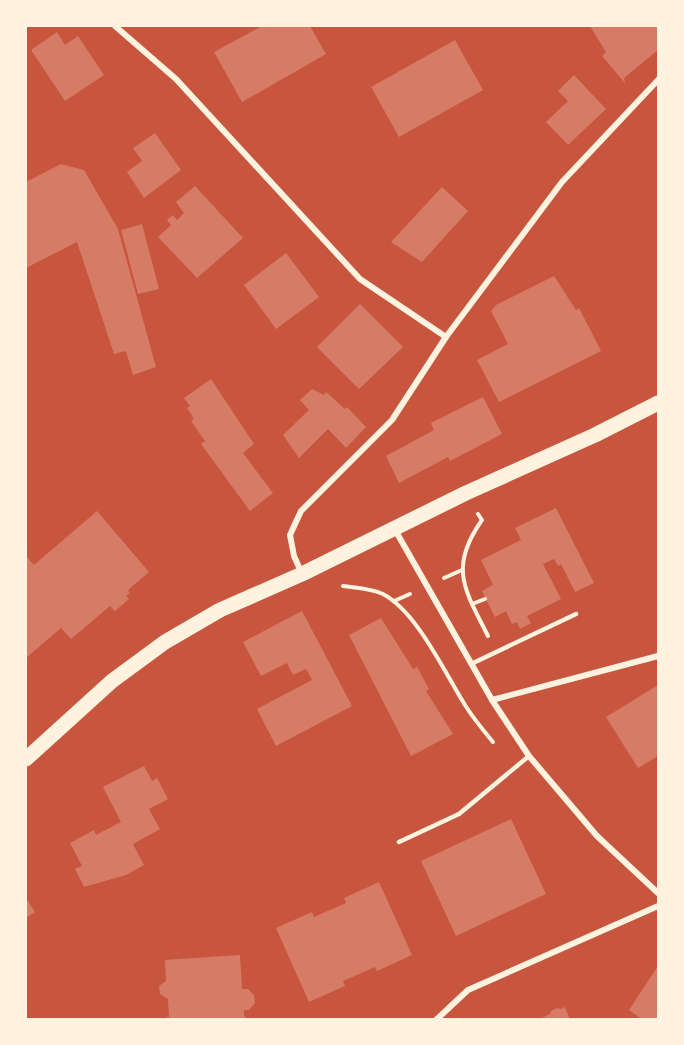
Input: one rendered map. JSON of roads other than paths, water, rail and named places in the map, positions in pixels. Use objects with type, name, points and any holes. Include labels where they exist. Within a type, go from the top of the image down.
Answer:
[{"type":"main road","points":[[26,759],[112,681],[165,642],[220,609],[302,574],[466,493],[595,435],[658,403]]},
{"type":"street","points":[[115,26],[176,79],[360,279],[446,337]]},
{"type":"street","points":[[302,574],[294,556],[290,535],[301,511],[392,420],[446,337],[562,182],[658,80]]},
{"type":"street","points":[[394,528],[492,700],[529,756],[597,836],[658,893]]},
{"type":"street","points":[[492,700],[658,656]]},
{"type":"street","points":[[436,1020],[468,990],[658,906]]},
{"type":"lane","points":[[471,664],[576,615]]},
{"type":"lane","points":[[399,842],[459,814],[529,756]]}]
